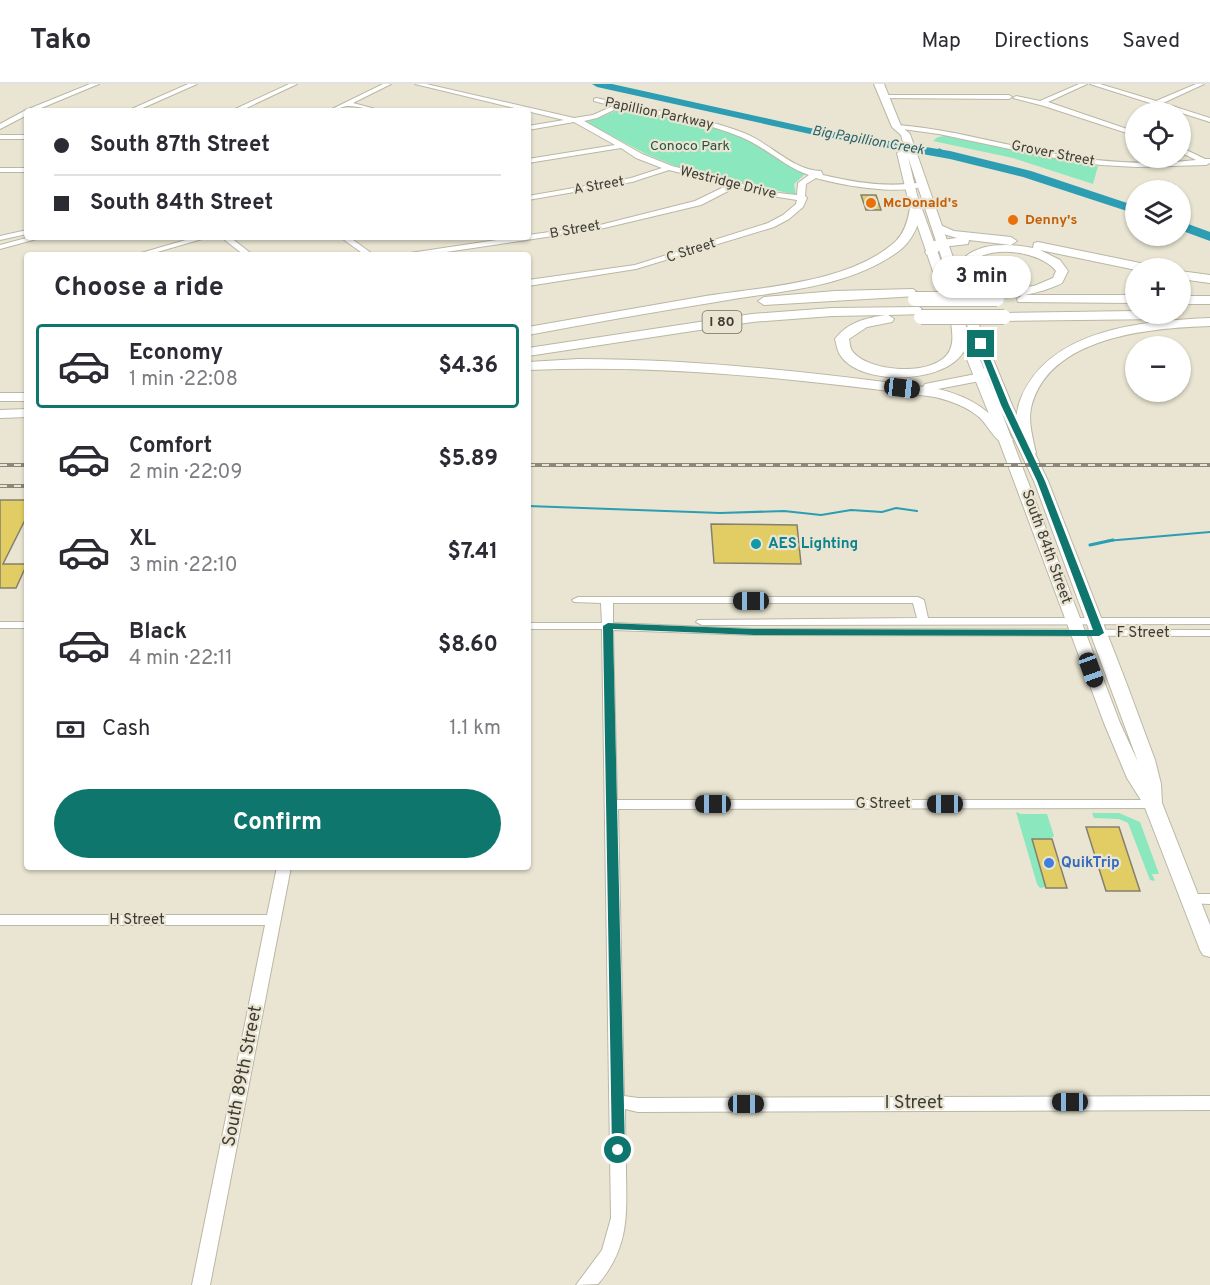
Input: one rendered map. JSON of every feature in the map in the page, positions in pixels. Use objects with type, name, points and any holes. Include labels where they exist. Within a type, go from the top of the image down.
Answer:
[{"type":"highway","points":[[531,329],[785,286],[856,269],[891,251],[906,238],[915,224],[916,208]]},
{"type":"highway","points":[[938,228],[951,234],[1029,244],[1125,264]]},
{"type":"highway","points":[[931,252],[935,246],[943,243],[979,240],[1029,244]]},
{"type":"highway","points":[[954,289],[965,262],[985,251],[1010,249],[1030,251],[1056,261],[1062,271],[1058,280],[1044,287],[1024,291],[999,305]]},
{"type":"highway","points":[[1191,276],[1210,279]]},
{"type":"highway","name":"I 80","points":[[531,337],[688,313],[793,302],[999,305],[1125,299]]},
{"type":"highway","points":[[1191,300],[1210,300]]},
{"type":"highway","points":[[962,320],[956,353],[945,364],[927,371],[904,373],[880,371],[858,363],[850,358],[843,349],[842,339],[854,327],[881,320],[917,305],[999,305],[1210,313]]},
{"type":"highway","name":"I 80","points":[[531,352],[752,318],[917,305]]},
{"type":"highway","name":"I 80","points":[[999,305],[1125,311]]},
{"type":"highway","points":[[1191,312],[1210,313]]},
{"type":"highway","points":[[1029,453],[1023,422],[1024,406],[1034,384],[1052,363],[1078,347],[1112,335],[1163,325],[1210,322]]},
{"type":"highway","points":[[531,366],[595,362],[681,364],[935,393],[962,399],[988,415],[1006,440]]},
{"type":"highway","points":[[886,386],[938,387],[985,373]]},
{"type":"highway","points":[[0,397],[24,397]]},
{"type":"highway","points":[[0,414],[24,413]]},
{"type":"main road","points":[[879,84],[899,131],[916,162],[943,243],[954,289]]},
{"type":"main road","points":[[899,131],[916,208],[931,252],[954,289]]},
{"type":"main road","name":"South 84th Street","points":[[962,320],[985,373],[1029,453],[1146,760],[1152,784],[1153,804]]},
{"type":"main road","name":"South 84th Street","points":[[985,373],[1006,440],[1126,758],[1153,804],[1200,899],[1210,950]]},
{"type":"street","points":[[36,108],[96,84]]},
{"type":"street","points":[[137,108],[194,84]]},
{"type":"street","points":[[241,108],[294,84]]},
{"type":"street","points":[[338,108],[388,84]]},
{"type":"street","name":"Westridge Drive","points":[[418,84],[524,108]]},
{"type":"street","points":[[1041,103],[1084,84]]},
{"type":"street","points":[[1093,84],[1150,102]]},
{"type":"street","points":[[1160,102],[1201,84]]},
{"type":"street","points":[[884,97],[1013,98],[1041,103],[1125,130]]},
{"type":"street","name":"Papillion Parkway","points":[[596,100],[737,132],[762,143],[793,165],[853,183],[923,184]]},
{"type":"street","points":[[531,121],[589,111],[606,102]]},
{"type":"street","points":[[347,104],[366,108]]},
{"type":"street","points":[[531,127],[600,115],[620,105]]},
{"type":"street","name":"Westridge Drive","points":[[531,109],[575,120],[669,168],[778,195],[802,198]]},
{"type":"street","points":[[0,128],[24,113]]},
{"type":"street","points":[[1191,114],[1210,120]]},
{"type":"street","name":"Grover Street","points":[[899,131],[943,131],[1046,155],[1088,162],[1152,165],[1208,162]]},
{"type":"street","points":[[0,137],[24,137]]},
{"type":"street","points":[[531,161],[622,146]]},
{"type":"street","points":[[1191,154],[1208,162]]},
{"type":"street","name":"A Street","points":[[531,197],[632,180],[669,168]]},
{"type":"street","points":[[0,170],[24,170]]},
{"type":"street","name":"C Street","points":[[531,283],[630,268],[776,223],[795,210],[802,202],[802,183],[817,173]]},
{"type":"street","name":"B Street","points":[[531,239],[673,210],[710,199],[734,185]]},
{"type":"street","points":[[0,238],[24,233]]},
{"type":"street","points":[[0,247],[28,240]]},
{"type":"street","points":[[149,252],[194,240]]},
{"type":"street","points":[[229,240],[245,252]]},
{"type":"street","points":[[348,240],[366,252]]},
{"type":"street","name":"B Street","points":[[466,251],[527,240]]},
{"type":"street","points":[[578,600],[918,600],[923,621]]},
{"type":"street","points":[[588,1283],[609,1256],[618,1228],[619,1101],[608,601]]},
{"type":"street","name":"F Street","points":[[531,626],[753,621],[923,621],[1076,627]]},
{"type":"street","name":"F Street","points":[[608,626],[754,632],[1097,627],[1210,621]]},
{"type":"street","points":[[0,625],[24,625]]},
{"type":"street","name":"F Street","points":[[1097,627],[1210,633]]},
{"type":"street","name":"G Street","points":[[613,805],[1153,804]]},
{"type":"street","name":"South 89th Street","points":[[201,1285],[283,870]]},
{"type":"street","name":"H Street","points":[[0,920],[273,920]]},
{"type":"street","name":"I Street","points":[[619,1101],[638,1105],[1210,1102]]},
{"type":"green space","name":"Conoco Park","points":[[620,109],[666,116],[740,136],[805,174],[794,184],[796,195],[678,167],[646,154],[584,121],[599,118]]},
{"type":"green space","points":[[950,135],[1040,156],[1098,166],[1093,184],[1013,158],[933,141],[938,137]]},
{"type":"green space","points":[[1016,812],[1047,814],[1054,836],[1050,839],[1032,839],[1046,887],[1040,888],[1037,884]]},
{"type":"green space","points":[[1092,813],[1119,813],[1140,822],[1159,874],[1152,874],[1155,881],[1150,880],[1128,823],[1119,819],[1094,818]]},
{"type":"building","name":"McDonald's","points":[[861,195],[876,195],[881,210],[866,210]]},
{"type":"building","points":[[0,500],[24,500],[24,522],[3,564],[24,564],[24,571],[16,588],[0,588]]},
{"type":"building","name":"AES Lighting","points":[[711,524],[797,525],[801,564],[714,563]]},
{"type":"building","name":"QuikTrip","points":[[1086,827],[1119,827],[1140,891],[1106,891]]},
{"type":"building","name":"QuikTrip","points":[[1032,839],[1052,839],[1067,888],[1046,888]]},
{"type":"waterway","name":"Big Papillion Creek","points":[[597,84],[810,131],[950,155],[1027,174],[1125,206]]},
{"type":"waterway","name":"Big Papillion Creek","points":[[939,149],[950,155]]},
{"type":"waterway","name":"Big Papillion Creek","points":[[1191,229],[1210,237]]},
{"type":"waterway","points":[[531,506],[720,513],[784,511],[821,515],[851,510],[882,512],[896,508],[917,511]]},
{"type":"waterway","points":[[1110,541],[1210,532]]},
{"type":"waterway","points":[[1106,541],[1110,541]]},
{"type":"waterway","points":[[1090,545],[1110,541]]},
{"type":"railway","points":[[0,465],[24,465]]},
{"type":"railway","points":[[531,465],[1210,465]]},
{"type":"railway","points":[[0,486],[24,486]]},
{"type":"place","name":"McDonald's","points":[[871,203]]},
{"type":"place","name":"Denny's","points":[[1013,220]]},
{"type":"place","name":"AES Lighting","points":[[756,544]]},
{"type":"place","name":"QuikTrip","points":[[1049,863]]},
{"type":"route","points":[[618,1150],[608,626],[754,632],[1099,633],[1041,481],[1005,405],[981,344]]}]
